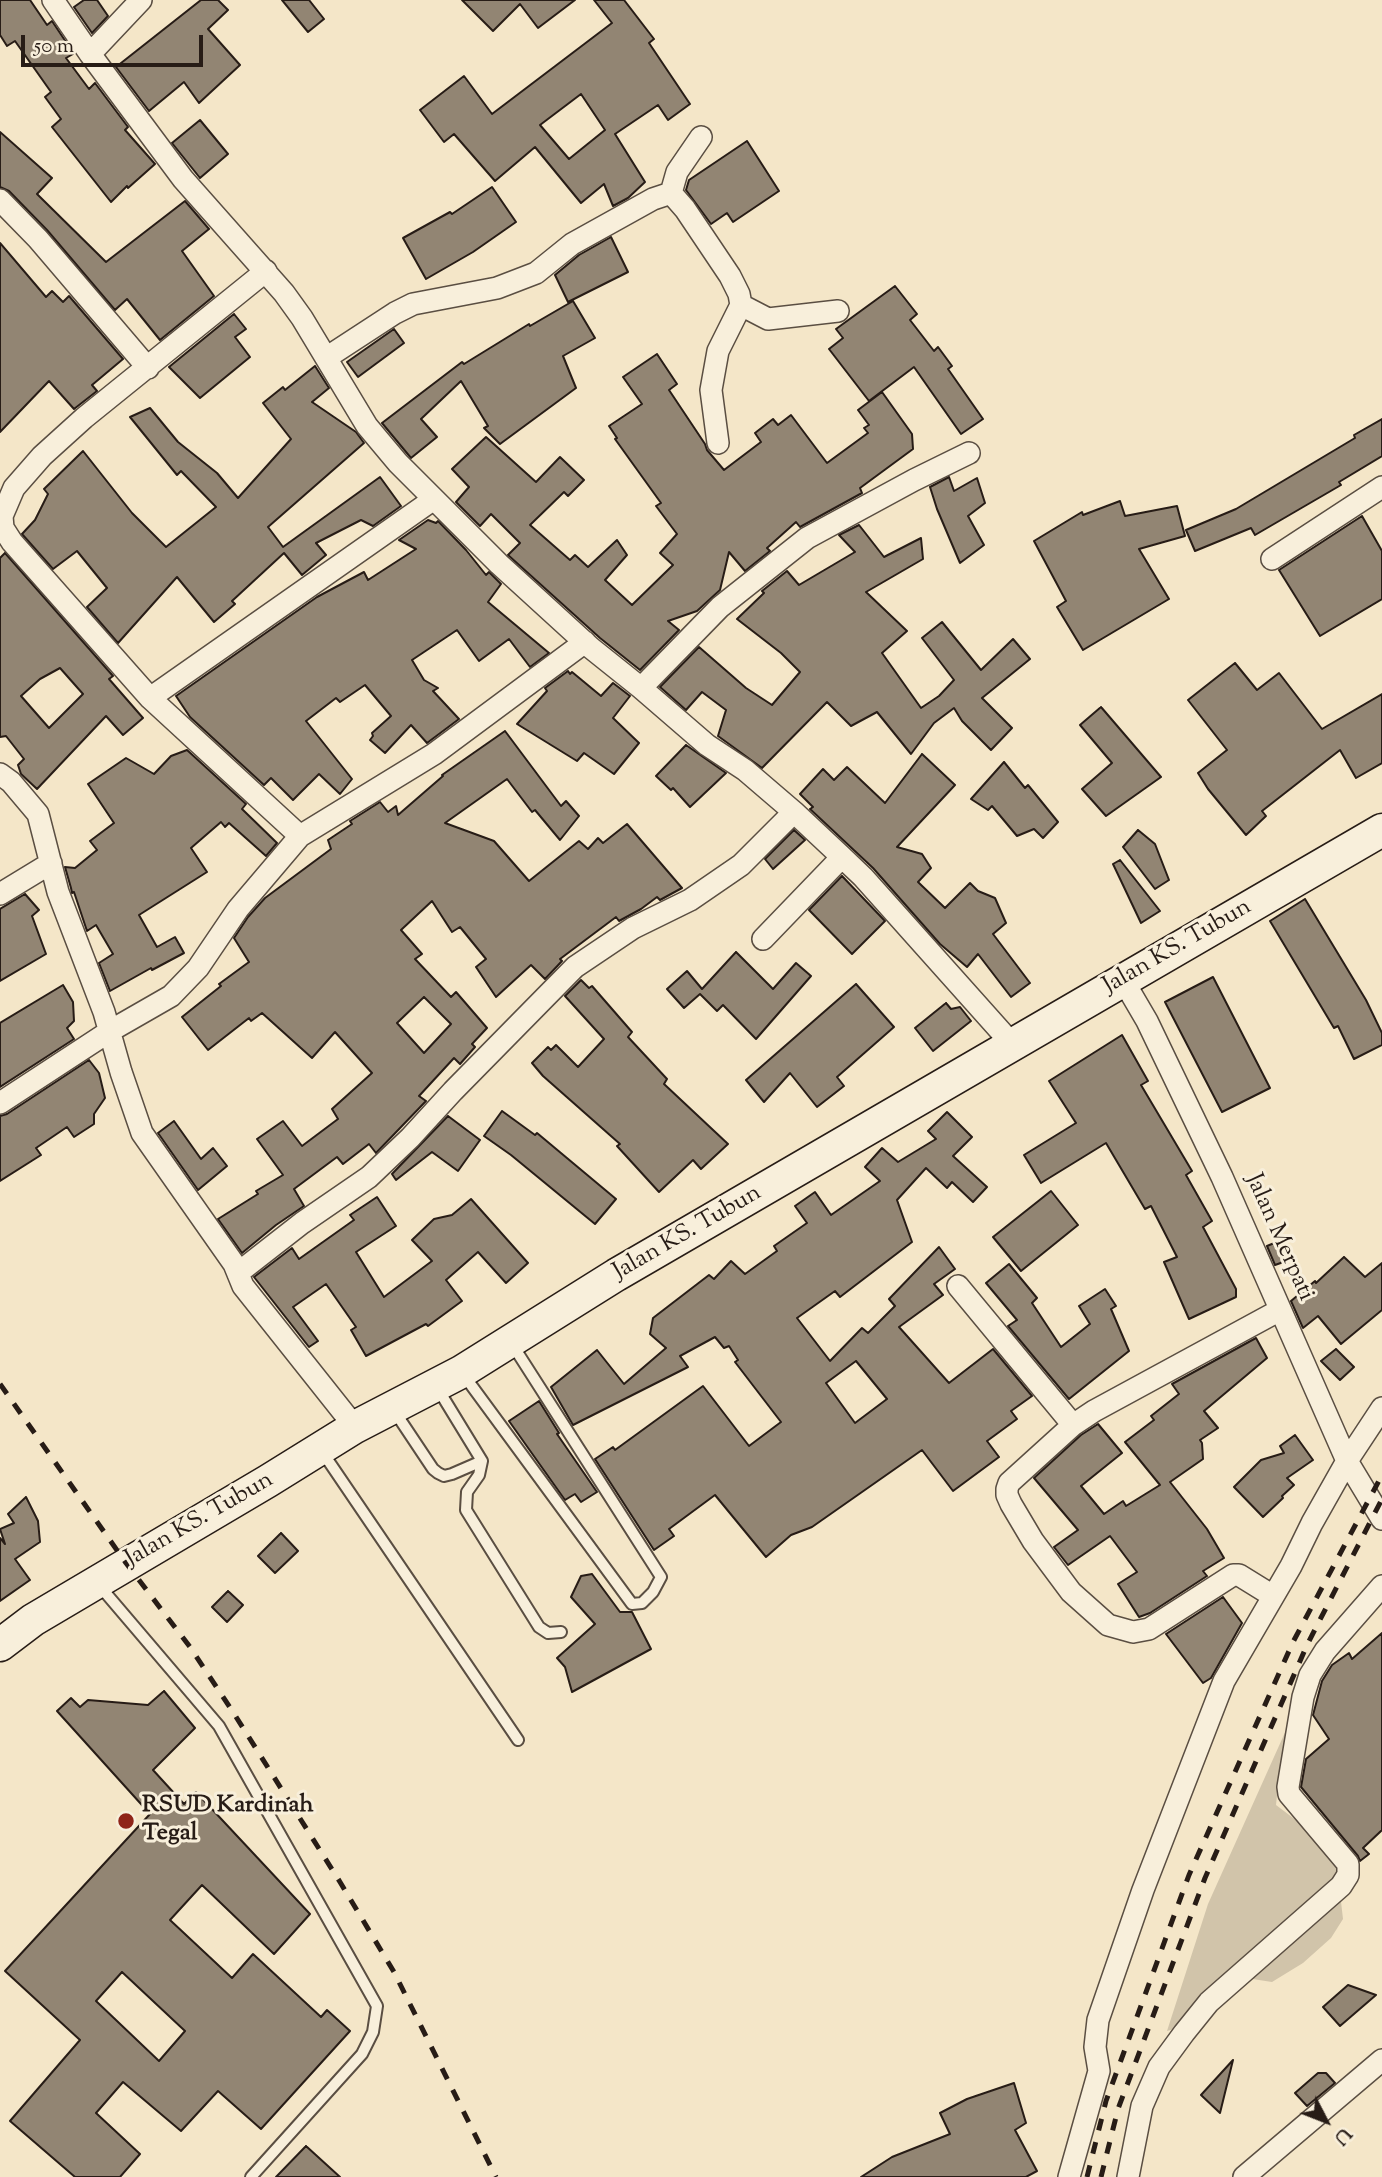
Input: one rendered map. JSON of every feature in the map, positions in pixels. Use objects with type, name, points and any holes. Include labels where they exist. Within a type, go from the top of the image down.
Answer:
[{"type":"main road","name":"Jalan KS. Tubun","points":[[0,1646],[33,1620],[355,1427],[449,1379],[616,1275],[1382,830]]},
{"type":"street","points":[[53,0],[183,179],[266,271],[302,318],[367,426],[398,463],[499,564],[585,642],[707,746],[745,770],[842,857],[1013,1045]]},
{"type":"street","points":[[90,54],[141,0]]},
{"type":"street","points":[[671,193],[677,173],[701,137]]},
{"type":"street","points":[[326,358],[413,304],[497,288],[536,273],[572,244],[653,199],[671,193]]},
{"type":"street","points":[[671,193],[685,209],[739,294],[741,305],[718,351],[711,390],[718,443]]},
{"type":"street","points":[[0,200],[38,239],[148,368]]},
{"type":"street","points":[[266,271],[42,456],[14,488],[2,516],[3,528],[12,542],[150,698],[300,836]]},
{"type":"street","points":[[741,305],[768,319],[838,311]]},
{"type":"street","points":[[641,688],[720,607],[807,538],[969,453]]},
{"type":"street","points":[[1272,559],[1382,487]]},
{"type":"street","points":[[150,698],[434,499]]},
{"type":"street","points":[[0,1103],[110,1031],[171,996],[198,968],[238,909],[300,836],[434,754],[585,642]]},
{"type":"street","points":[[4,782],[38,814],[58,892],[110,1031],[142,1133],[234,1264],[243,1286],[355,1427]]},
{"type":"street","points":[[238,1273],[302,1223],[369,1177],[575,967],[633,928],[690,900],[741,865],[794,812]]},
{"type":"street","points":[[763,939],[842,857]]},
{"type":"street","points":[[0,894],[51,863]]},
{"type":"street","name":"Jalan Merpati","points":[[1123,980],[1147,1021],[1222,1177],[1348,1461],[1382,1518]]},
{"type":"street","points":[[958,1286],[1073,1425]]},
{"type":"street","points":[[1273,1596],[1239,1575],[1233,1575],[1149,1629],[1133,1632],[1108,1625],[1071,1592],[1033,1541],[1007,1495],[1009,1483],[1073,1425],[1280,1310]]},
{"type":"street","points":[[1069,2177],[1098,2071],[1098,2020],[1143,1890],[1224,1681],[1348,1461],[1382,1408]]},
{"type":"street","points":[[1128,2177],[1142,2106],[1159,2067],[1171,2050],[1209,2002],[1341,1886],[1348,1875],[1348,1864],[1289,1794],[1288,1787],[1303,1697],[1310,1675],[1325,1651],[1382,1586]]},
{"type":"street","points":[[1244,2177],[1382,2060]]},
{"type":"lane","points":[[449,1379],[632,1604],[642,1603],[653,1592],[661,1577],[511,1342]]},
{"type":"lane","points":[[449,1379],[482,1461],[479,1475],[467,1492],[466,1510],[540,1627],[548,1633],[561,1632]]},
{"type":"lane","points":[[392,1408],[438,1473],[444,1476],[452,1474],[482,1461]]},
{"type":"lane","points":[[320,1449],[518,1740]]},
{"type":"lane","points":[[96,1582],[219,1726],[377,2006],[373,2032],[362,2054],[251,2177]]},
{"type":"shaded area","points":[[1287,1728],[1292,1747],[1279,1776],[1276,1805],[1309,1830],[1337,1867],[1343,1919],[1331,1938],[1303,1963],[1272,1982],[1246,1978],[1199,2022],[1167,2031],[1208,1904]]},
{"type":"building","points":[[0,0],[30,0],[47,25],[52,21],[72,51],[73,54],[66,58],[89,89],[95,83],[128,127],[125,130],[155,164],[111,202],[52,127],[61,119],[45,97],[51,92],[15,41],[7,46],[0,35]]},
{"type":"building","points":[[84,0],[97,0],[108,16],[92,33],[74,7]]},
{"type":"building","points":[[201,0],[218,0],[228,10],[208,29],[240,65],[199,103],[184,82],[149,111],[116,67]]},
{"type":"building","points":[[282,0],[309,0],[324,19],[308,32]]},
{"type":"building","points":[[462,0],[575,0],[538,28],[520,4],[493,31]]},
{"type":"building","points":[[594,0],[624,0],[654,39],[649,43],[690,104],[668,120],[658,105],[615,134],[645,182],[628,198],[613,206],[604,184],[581,203],[535,147],[495,181],[454,134],[444,142],[420,110],[464,76],[492,114],[612,23]],"holes":[[[581,94],[605,130],[569,159],[540,125]]]},
{"type":"building","points":[[200,120],[228,154],[200,178],[172,143]]},
{"type":"building","points":[[0,132],[52,178],[37,194],[106,262],[185,201],[209,229],[182,251],[214,296],[160,340],[127,299],[115,310],[47,230],[9,191],[0,187]]},
{"type":"building","points":[[747,141],[779,191],[733,222],[727,213],[711,224],[686,190],[689,180]]},
{"type":"building","points":[[492,187],[516,222],[473,252],[426,279],[403,238],[450,212],[452,214]]},
{"type":"building","points":[[611,237],[628,272],[568,302],[555,275],[579,255]]},
{"type":"building","points":[[0,243],[46,297],[52,291],[63,302],[69,296],[123,359],[92,385],[97,391],[74,409],[49,381],[0,432]]},
{"type":"building","points":[[895,286],[917,314],[910,320],[934,351],[938,347],[952,366],[948,369],[983,419],[961,434],[914,367],[869,401],[829,349],[843,338],[836,329]]},
{"type":"building","points":[[573,301],[595,338],[563,356],[576,388],[500,444],[484,428],[488,426],[461,381],[421,419],[437,437],[411,458],[382,423],[462,362],[464,364],[529,324],[530,326]]},
{"type":"building","points":[[234,314],[246,329],[235,337],[250,357],[200,398],[169,367]]},
{"type":"building","points":[[394,329],[404,343],[358,377],[347,362]]},
{"type":"building","points":[[657,354],[677,384],[669,390],[707,450],[724,470],[761,442],[755,433],[773,419],[778,425],[791,415],[827,463],[868,433],[864,428],[869,425],[858,410],[882,392],[912,434],[913,449],[860,488],[862,493],[800,527],[796,522],[767,548],[770,551],[745,571],[729,552],[720,590],[697,611],[668,621],[679,630],[640,670],[600,638],[508,555],[520,543],[491,514],[480,526],[456,502],[469,487],[452,469],[486,437],[536,482],[560,457],[584,480],[568,496],[564,492],[530,525],[570,560],[575,555],[588,567],[617,540],[627,555],[605,580],[632,605],[673,565],[660,553],[677,534],[656,506],[661,503],[615,439],[617,438],[609,426],[642,404],[623,377]]},
{"type":"building","points":[[315,366],[329,388],[312,402],[356,432],[364,443],[268,527],[283,547],[380,477],[401,506],[373,526],[361,520],[316,543],[326,555],[302,575],[284,553],[232,601],[235,604],[214,622],[177,577],[118,643],[87,607],[107,588],[77,551],[53,569],[22,534],[35,520],[48,494],[44,489],[83,451],[132,513],[166,547],[216,507],[181,471],[177,475],[130,417],[150,408],[178,442],[217,473],[238,498],[291,439],[263,403],[283,387],[285,390]]},
{"type":"building","points":[[1382,419],[1382,456],[1339,482],[1341,485],[1255,535],[1251,528],[1195,551],[1186,530],[1236,509]]},
{"type":"building","points":[[949,477],[954,491],[977,478],[985,503],[968,516],[984,545],[960,563],[930,487]]},
{"type":"building","points":[[1120,501],[1125,516],[1177,506],[1185,536],[1139,549],[1169,599],[1083,650],[1057,607],[1066,601],[1034,541],[1082,512],[1083,515]]},
{"type":"building","points":[[1362,516],[1382,551],[1382,599],[1320,636],[1279,570]]},
{"type":"building","points":[[428,520],[436,523],[438,521],[486,575],[489,572],[501,584],[488,602],[549,653],[530,667],[509,639],[479,661],[457,630],[412,660],[424,680],[438,688],[433,691],[459,719],[427,743],[411,725],[385,753],[370,740],[372,733],[391,716],[365,685],[340,702],[336,698],[306,721],[352,779],[340,794],[319,774],[293,800],[271,778],[264,785],[190,717],[176,696],[317,597],[364,572],[368,580],[416,549],[399,540]]},
{"type":"building","points":[[859,525],[884,557],[921,538],[923,559],[866,592],[907,631],[882,653],[921,708],[939,696],[954,680],[922,638],[942,622],[981,670],[1013,639],[1030,659],[982,698],[1012,728],[991,750],[962,721],[954,708],[934,723],[911,754],[877,712],[851,726],[827,702],[762,768],[718,736],[726,710],[702,692],[686,710],[660,687],[699,647],[746,688],[772,705],[800,672],[781,653],[737,619],[764,593],[762,591],[787,571],[799,585],[855,552],[839,535]]},
{"type":"building","points":[[5,553],[113,676],[109,679],[143,718],[123,735],[106,716],[37,789],[21,774],[18,765],[24,759],[6,736],[0,737],[0,558]],"holes":[[[60,668],[83,694],[49,728],[21,696],[40,679]]]},
{"type":"building","points":[[1235,663],[1257,690],[1279,673],[1322,729],[1382,694],[1382,763],[1356,778],[1340,750],[1262,811],[1266,816],[1246,835],[1198,773],[1227,750],[1188,700]]},
{"type":"building","points":[[568,671],[601,696],[613,683],[630,696],[613,718],[639,743],[614,774],[584,753],[577,761],[517,724],[547,691],[545,688]]},
{"type":"building","points":[[1101,707],[1161,777],[1106,816],[1082,789],[1112,763],[1080,725]]},
{"type":"building","points":[[505,731],[561,806],[566,801],[579,816],[560,840],[535,810],[532,812],[507,779],[445,823],[494,841],[529,881],[579,841],[588,849],[598,838],[603,843],[627,824],[682,888],[660,900],[657,897],[619,921],[616,917],[560,959],[562,961],[545,979],[531,965],[496,997],[476,967],[486,959],[460,927],[452,932],[432,901],[401,930],[422,954],[415,959],[451,997],[456,992],[487,1028],[472,1044],[475,1047],[460,1064],[454,1058],[419,1096],[426,1101],[376,1153],[369,1144],[343,1164],[337,1157],[294,1189],[304,1206],[242,1253],[218,1219],[283,1175],[257,1139],[283,1121],[302,1146],[338,1119],[332,1109],[372,1073],[335,1032],[312,1058],[262,1013],[251,1021],[249,1018],[208,1050],[182,1017],[249,962],[234,938],[265,898],[331,849],[328,840],[352,824],[350,821],[380,802],[388,812],[396,806],[398,815],[442,775]],"holes":[[[424,997],[451,1024],[424,1053],[397,1023]]]},
{"type":"building","points":[[686,745],[726,773],[690,807],[673,788],[671,790],[656,776]]},
{"type":"building","points":[[187,750],[246,804],[242,809],[277,843],[266,856],[229,823],[225,827],[221,822],[191,848],[207,872],[139,915],[157,947],[175,937],[184,953],[110,991],[99,963],[113,954],[96,925],[87,931],[65,867],[75,868],[97,850],[90,841],[114,823],[88,784],[126,758],[154,774],[171,756]]},
{"type":"building","points":[[922,754],[955,785],[897,847],[922,854],[931,868],[918,882],[945,908],[970,883],[978,891],[995,898],[1006,923],[993,934],[1030,983],[1011,997],[978,954],[967,967],[940,944],[873,868],[810,809],[813,807],[800,794],[823,769],[834,780],[847,767],[885,803]]},
{"type":"building","points":[[1004,762],[1025,788],[1028,785],[1058,822],[1043,838],[1034,829],[1017,836],[992,806],[988,810],[971,799]]},
{"type":"building","points":[[794,830],[805,840],[773,869],[765,859]]},
{"type":"building","points":[[1138,830],[1155,844],[1169,880],[1155,889],[1123,847]]},
{"type":"building","points":[[1120,860],[1160,911],[1141,923],[1113,864]]},
{"type":"building","points":[[842,876],[885,921],[852,954],[809,910]]},
{"type":"building","points":[[25,894],[39,910],[32,916],[46,954],[0,981],[0,909]]},
{"type":"building","points":[[1305,899],[1366,1000],[1382,1033],[1382,1045],[1354,1059],[1338,1026],[1334,1028],[1270,921]]},
{"type":"building","points":[[736,952],[773,989],[796,963],[811,976],[756,1039],[723,1005],[717,1011],[700,994],[684,1008],[667,989],[687,971],[702,989]]},
{"type":"building","points":[[1213,977],[1270,1088],[1222,1112],[1165,1002]]},
{"type":"building","points":[[581,980],[589,988],[592,986],[632,1032],[628,1037],[667,1079],[664,1084],[728,1144],[701,1169],[693,1160],[659,1192],[617,1146],[620,1144],[543,1076],[532,1063],[548,1047],[551,1050],[556,1045],[578,1067],[604,1039],[565,996]]},
{"type":"building","points":[[856,984],[894,1027],[837,1077],[844,1086],[817,1107],[790,1073],[764,1102],[746,1080]]},
{"type":"building","points":[[63,985],[73,1002],[74,1021],[67,1028],[74,1039],[0,1087],[0,1023]]},
{"type":"building","points":[[946,1003],[951,1009],[960,1007],[971,1021],[933,1051],[915,1028]]},
{"type":"building","points":[[1122,1035],[1148,1081],[1141,1085],[1192,1171],[1186,1175],[1212,1221],[1203,1227],[1236,1289],[1236,1297],[1189,1319],[1164,1262],[1177,1257],[1151,1206],[1145,1209],[1106,1143],[1041,1183],[1024,1155],[1076,1123],[1049,1081]]},
{"type":"building","points":[[89,1060],[99,1073],[105,1098],[94,1114],[94,1124],[74,1137],[67,1127],[36,1148],[41,1155],[0,1181],[0,1116]]},
{"type":"building","points":[[502,1111],[535,1135],[537,1133],[616,1199],[595,1224],[484,1136]]},
{"type":"building","points":[[947,1112],[972,1137],[953,1156],[987,1187],[973,1202],[952,1182],[947,1188],[926,1168],[897,1200],[912,1242],[840,1297],[835,1291],[797,1318],[830,1361],[862,1328],[868,1333],[895,1306],[889,1299],[939,1247],[955,1269],[934,1284],[943,1295],[899,1327],[949,1383],[993,1349],[1032,1396],[1011,1411],[1017,1419],[987,1441],[999,1457],[953,1491],[922,1450],[812,1527],[791,1535],[766,1557],[715,1495],[669,1529],[674,1536],[654,1550],[595,1459],[613,1447],[615,1450],[703,1386],[749,1446],[781,1422],[735,1362],[738,1360],[729,1346],[724,1348],[715,1337],[680,1356],[688,1367],[573,1425],[551,1387],[597,1350],[624,1384],[666,1348],[650,1334],[653,1318],[709,1275],[714,1279],[731,1261],[745,1274],[777,1251],[774,1246],[807,1223],[795,1206],[815,1192],[831,1215],[880,1181],[865,1167],[882,1148],[898,1162],[936,1139],[928,1131]],"holes":[[[856,1361],[887,1399],[855,1423],[826,1383]]]},
{"type":"building","points":[[448,1116],[480,1140],[458,1171],[432,1152],[396,1180],[392,1174]]},
{"type":"building","points":[[174,1121],[201,1159],[213,1148],[227,1166],[198,1190],[158,1133]]},
{"type":"building","points":[[1051,1191],[1078,1225],[1021,1271],[993,1237]]},
{"type":"building","points":[[377,1197],[396,1226],[356,1252],[384,1297],[432,1261],[412,1240],[434,1219],[452,1215],[471,1199],[528,1263],[506,1283],[478,1252],[446,1280],[462,1301],[428,1326],[426,1324],[366,1356],[351,1330],[356,1327],[326,1284],[293,1307],[318,1341],[309,1347],[254,1277],[292,1248],[299,1259],[354,1220],[350,1215]]},
{"type":"building","points":[[1284,1239],[1292,1259],[1275,1265],[1267,1246]]},
{"type":"building","points":[[1344,1257],[1365,1277],[1382,1263],[1382,1310],[1341,1344],[1318,1316],[1303,1328],[1291,1301],[1315,1281],[1316,1283]]},
{"type":"building","points":[[1009,1264],[1037,1298],[1032,1303],[1061,1347],[1090,1324],[1079,1306],[1105,1289],[1116,1306],[1111,1309],[1129,1351],[1069,1399],[1008,1326],[1017,1320],[986,1283]]},
{"type":"building","points":[[1256,1338],[1267,1358],[1204,1411],[1218,1428],[1200,1440],[1203,1459],[1170,1482],[1207,1529],[1224,1558],[1203,1571],[1207,1576],[1150,1613],[1139,1617],[1118,1584],[1137,1572],[1110,1536],[1068,1565],[1054,1547],[1078,1530],[1034,1478],[1081,1435],[1098,1424],[1122,1453],[1081,1486],[1104,1514],[1123,1501],[1126,1506],[1160,1485],[1125,1442],[1154,1420],[1151,1416],[1179,1394],[1172,1384]]},
{"type":"building","points":[[1336,1349],[1354,1367],[1340,1380],[1321,1361]]},
{"type":"building","points":[[539,1401],[559,1433],[557,1434],[597,1492],[581,1502],[575,1494],[565,1500],[509,1421]]},
{"type":"building","points":[[1295,1435],[1313,1460],[1287,1478],[1294,1485],[1263,1517],[1234,1487],[1261,1460],[1284,1453],[1280,1446]]},
{"type":"building","points":[[26,1497],[38,1521],[40,1542],[15,1559],[30,1580],[0,1601],[0,1538],[5,1544],[0,1529],[14,1523],[8,1514]]},
{"type":"building","points":[[281,1533],[298,1551],[275,1573],[258,1556]]},
{"type":"building","points":[[592,1574],[620,1612],[632,1612],[651,1649],[572,1692],[565,1667],[557,1658],[595,1624],[571,1597],[581,1576]]},
{"type":"building","points":[[228,1591],[243,1605],[227,1622],[212,1607]]},
{"type":"building","points":[[1223,1597],[1242,1623],[1211,1678],[1203,1683],[1166,1634]]},
{"type":"building","points":[[1382,1633],[1382,1830],[1363,1848],[1369,1854],[1360,1861],[1301,1787],[1306,1759],[1329,1739],[1313,1715],[1322,1681],[1332,1665],[1349,1653],[1352,1659]]},
{"type":"building","points":[[164,1691],[195,1728],[153,1770],[184,1804],[196,1792],[310,1914],[274,1954],[202,1885],[170,1920],[232,1978],[253,1954],[321,2017],[327,2010],[350,2031],[261,2129],[218,2091],[181,2131],[123,2082],[96,2113],[140,2154],[120,2177],[75,2177],[10,2121],[80,2040],[5,1971],[150,1814],[57,1711],[71,1698],[80,1707],[88,1700],[148,1705]],"holes":[[[122,1972],[185,2031],[159,2061],[96,2001]]]},
{"type":"building","points":[[1348,1985],[1376,1995],[1340,2026],[1323,2007]]},
{"type":"building","points":[[1233,2060],[1220,2113],[1201,2095]]},
{"type":"building","points":[[1318,2073],[1326,2073],[1335,2083],[1307,2106],[1295,2093]]},
{"type":"building","points":[[1014,2083],[1026,2123],[1015,2130],[1037,2171],[1026,2177],[861,2177],[892,2157],[950,2134],[940,2113],[967,2099]]},
{"type":"building","points":[[306,2146],[340,2177],[276,2177]]},
{"type":"railway","points":[[0,1384],[126,1563],[190,1647],[340,1882],[394,1972],[496,2177]]},
{"type":"railway","points":[[1087,2177],[1106,2101],[1189,1875],[1293,1642],[1382,1475]]},
{"type":"railway","points":[[1101,2177],[1118,2109],[1205,1878],[1307,1645],[1382,1499]]},
{"type":"place","name":"RSUD Kardinah Tegal","points":[[126,1821]]}]
